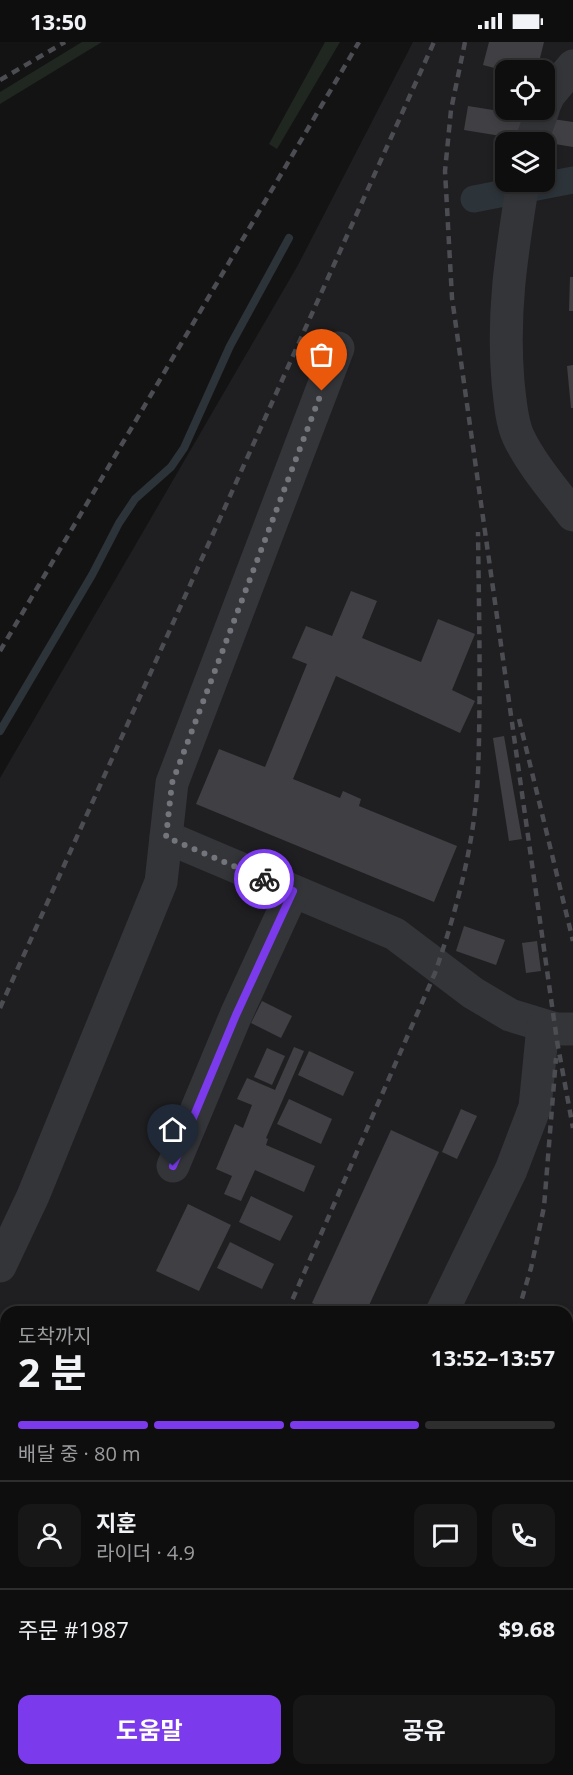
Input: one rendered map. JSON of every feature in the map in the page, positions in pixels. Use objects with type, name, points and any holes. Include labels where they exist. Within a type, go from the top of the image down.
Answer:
[{"type":"street","points":[[555,88],[573,66]]},
{"type":"street","points":[[521,193],[506,291],[506,352],[510,403],[518,435],[573,515]]},
{"type":"street","points":[[0,1266],[33,1196],[161,882],[172,783],[338,348]]},
{"type":"street","points":[[166,837],[395,934],[473,993],[510,1015],[558,1028],[535,1107],[511,1170],[445,1306]]},
{"type":"street","points":[[173,1166],[236,1015],[293,891]]},
{"type":"shaded area","points":[[82,42],[102,42],[0,104],[0,92]]},
{"type":"shaded area","points":[[325,42],[340,42],[277,149],[269,144]]},
{"type":"shaded area","points":[[413,42],[573,42],[573,1306],[0,1306],[0,778],[298,265]]},
{"type":"building","points":[[489,42],[544,42],[540,60],[495,60],[495,68],[483,65]]},
{"type":"building","points":[[468,106],[495,110],[495,120],[523,120],[521,132],[495,132],[495,135],[464,130]]},
{"type":"building","points":[[546,120],[573,122],[573,147],[555,144],[555,132],[544,132]]},
{"type":"building","points":[[570,277],[573,277],[573,311],[569,311]]},
{"type":"building","points":[[573,365],[573,408],[571,408],[567,366]]},
{"type":"building","points":[[351,591],[377,601],[362,638],[421,662],[438,619],[475,634],[452,690],[475,701],[460,733],[336,676],[293,779],[340,798],[343,791],[361,799],[359,806],[457,846],[434,902],[196,804],[219,749],[265,767],[307,664],[292,658],[306,626],[332,636]]},
{"type":"building","points":[[504,736],[522,839],[509,841],[493,738]]},
{"type":"building","points":[[464,926],[505,940],[496,965],[456,951]]},
{"type":"building","points":[[537,941],[541,971],[526,973],[522,943]]},
{"type":"building","points":[[262,1001],[292,1016],[281,1038],[251,1023]]},
{"type":"building","points":[[294,1047],[304,1051],[266,1138],[268,1139],[266,1145],[315,1166],[304,1192],[255,1170],[241,1201],[224,1194],[232,1176],[216,1169],[235,1124],[243,1128],[252,1105],[237,1099],[247,1078],[275,1090]]},
{"type":"building","points":[[267,1048],[285,1056],[272,1085],[254,1077]]},
{"type":"building","points":[[309,1051],[354,1072],[343,1096],[298,1075]]},
{"type":"building","points":[[289,1099],[332,1119],[321,1144],[277,1124]]},
{"type":"building","points":[[461,1109],[477,1116],[457,1159],[442,1152]]},
{"type":"building","points":[[391,1130],[439,1152],[369,1306],[319,1306],[312,1303]]},
{"type":"building","points":[[251,1196],[293,1216],[280,1241],[239,1222]]},
{"type":"building","points":[[188,1204],[231,1225],[199,1291],[156,1271]]},
{"type":"building","points":[[230,1242],[274,1264],[262,1289],[217,1268]]},
{"type":"waterway","points":[[474,199],[573,180]]},
{"type":"waterway","points":[[0,731],[92,575],[119,523],[135,499],[171,467],[184,448],[230,346],[289,238]]},
{"type":"railway","points":[[0,80],[65,42]]},
{"type":"railway","points":[[0,651],[359,42]]},
{"type":"railway","points":[[0,1008],[434,42]]},
{"type":"railway","points":[[465,42],[451,110],[445,171],[452,298],[557,1041],[573,1128]]},
{"type":"railway","points":[[290,1306],[435,973],[464,875],[473,825],[478,774],[480,684],[478,532]]},
{"type":"railway","points":[[519,719],[573,941]]},
{"type":"railway","points":[[520,1306],[531,1268],[544,1207],[556,1058]]},
{"type":"way so far","points":[[264,879],[166,837],[172,783],[322,391]]},
{"type":"route","points":[[173,1166],[236,1015],[293,891],[264,879]]}]
